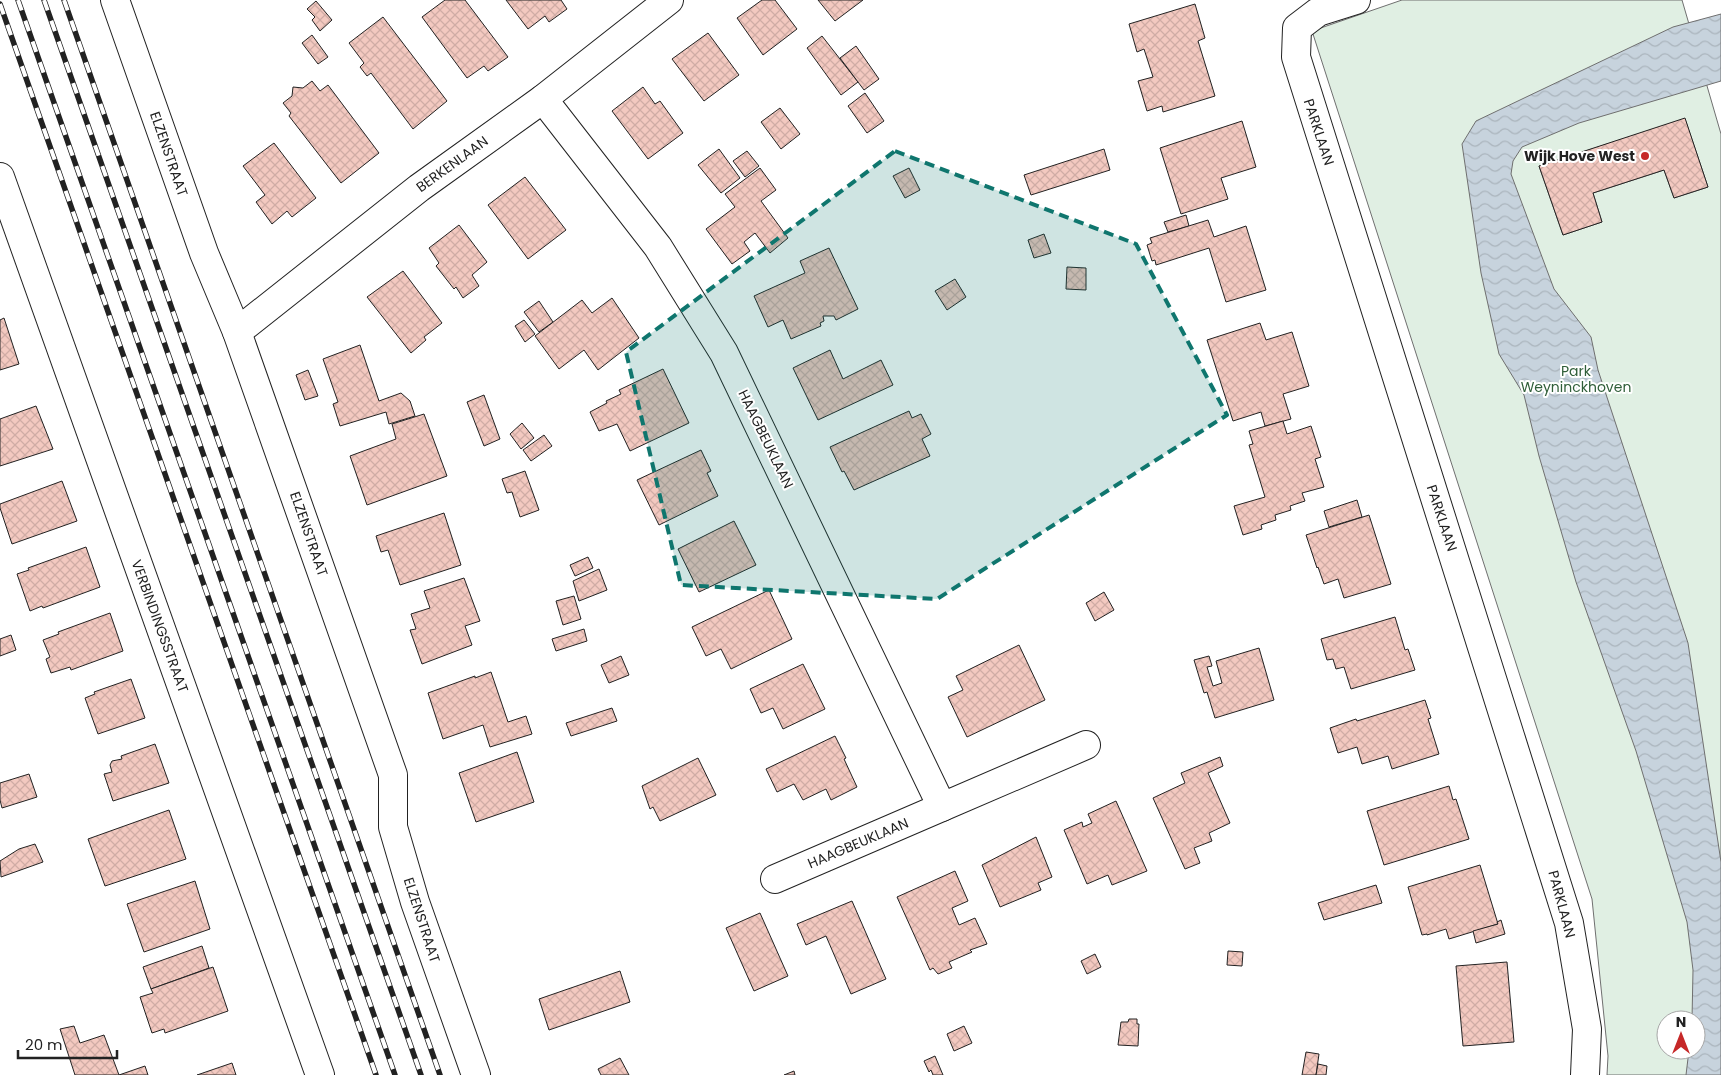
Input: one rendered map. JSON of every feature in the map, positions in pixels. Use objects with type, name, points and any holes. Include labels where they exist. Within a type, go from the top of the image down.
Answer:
[{"type":"street","name":"ELZENSTRAAT","points":[[114,0],[204,253],[237,332],[393,775],[392,827],[415,902],[476,1075]]},
{"type":"street","name":"BERKENLAAN","points":[[237,332],[419,188],[543,99],[669,0]]},
{"type":"street","name":"PARKLAAN","points":[[1356,0],[1318,12],[1297,28],[1296,57],[1569,923],[1586,1028],[1584,1075]]},
{"type":"street","name":"HAAGBEUKLAAN","points":[[543,99],[658,247],[724,353],[942,807]]},
{"type":"street","name":"VERBINDINGSSTRAAT","points":[[0,177],[320,1075]]},
{"type":"street","name":"HAAGBEUKLAAN","points":[[775,879],[1086,745]]},
{"type":"highlighted area","points":[[895,151],[1136,244],[1227,415],[937,599],[681,585],[626,352]]},
{"type":"green space","name":"Park Weyninckhoven","points":[[1402,0],[1682,0],[1721,134],[1721,1075],[1607,1075],[1608,1056],[1592,899],[1312,31]],"holes":[[[1685,119],[1708,187],[1674,198],[1664,170],[1593,193],[1602,222],[1563,235],[1539,166]]]},
{"type":"water","points":[[1721,14],[1721,81],[1579,123],[1522,147],[1513,161],[1511,174],[1554,289],[1591,337],[1598,370],[1688,643],[1721,862],[1721,1075],[1686,1075],[1688,1060],[1706,1060],[1706,1010],[1692,1010],[1693,970],[1687,922],[1636,751],[1576,582],[1539,456],[1524,395],[1499,354],[1481,273],[1462,144],[1476,121],[1673,27]]},
{"type":"building","points":[[445,0],[465,0],[508,57],[488,71],[484,66],[467,78],[422,17]]},
{"type":"building","points":[[506,0],[561,0],[567,9],[549,22],[545,16],[528,29]]},
{"type":"building","points":[[762,0],[775,0],[797,29],[763,55],[737,18]]},
{"type":"building","points":[[818,0],[863,0],[835,21]]},
{"type":"building","points":[[316,1],[332,20],[320,31],[312,20],[315,17],[307,9]]},
{"type":"building","points":[[1195,4],[1205,38],[1198,41],[1215,96],[1163,112],[1162,106],[1147,111],[1138,81],[1153,77],[1144,49],[1137,52],[1129,24]]},
{"type":"building","points":[[383,17],[447,101],[413,129],[371,73],[367,76],[360,67],[364,63],[349,43]]},
{"type":"building","points":[[708,33],[739,75],[704,101],[672,59]]},
{"type":"building","points":[[312,35],[328,57],[318,64],[302,43]]},
{"type":"building","points":[[822,36],[858,82],[841,95],[807,48]]},
{"type":"building","points":[[856,46],[879,79],[864,90],[840,58]]},
{"type":"building","points":[[312,81],[320,91],[328,85],[379,153],[341,183],[289,116],[291,113],[283,103],[292,96],[293,87],[303,88]]},
{"type":"building","points":[[643,87],[655,104],[660,101],[683,133],[648,159],[612,111]]},
{"type":"building","points":[[865,93],[884,121],[867,133],[848,106]]},
{"type":"building","points":[[780,108],[800,134],[781,149],[761,122]]},
{"type":"building","points":[[1685,118],[1708,187],[1674,198],[1664,170],[1593,193],[1602,222],[1563,235],[1539,166]]},
{"type":"building","points":[[1242,121],[1256,167],[1221,178],[1228,199],[1181,214],[1160,148]]},
{"type":"building","points":[[274,143],[316,198],[292,217],[287,211],[272,224],[256,202],[265,195],[243,166]]},
{"type":"building","points":[[719,149],[740,178],[721,193],[698,165]]},
{"type":"building","points":[[1104,149],[1110,170],[1031,195],[1024,175]]},
{"type":"building","points":[[747,151],[759,166],[745,177],[733,161]]},
{"type":"building","points":[[760,168],[776,190],[761,201],[788,238],[770,253],[755,233],[744,242],[750,251],[732,264],[706,229],[735,207],[725,194]]},
{"type":"building","points":[[909,168],[920,190],[905,198],[893,176]]},
{"type":"building","points":[[525,177],[566,230],[528,259],[488,205]]},
{"type":"building","points":[[1186,215],[1189,226],[1168,232],[1164,222]]},
{"type":"building","points":[[1208,220],[1214,237],[1246,226],[1266,290],[1226,302],[1209,248],[1156,265],[1155,260],[1152,261],[1147,245],[1152,243],[1150,238]]},
{"type":"building","points":[[459,225],[487,262],[472,275],[479,286],[463,298],[456,287],[454,289],[436,266],[439,263],[429,248]]},
{"type":"building","points":[[1044,234],[1051,253],[1034,258],[1028,240]]},
{"type":"building","points":[[829,248],[858,309],[836,320],[834,316],[823,316],[824,321],[820,323],[821,326],[791,339],[783,320],[768,327],[754,296],[805,273],[800,261]]},
{"type":"building","points":[[1067,267],[1086,268],[1086,290],[1066,289]]},
{"type":"building","points":[[403,271],[442,323],[424,337],[426,340],[411,353],[367,297]]},
{"type":"building","points":[[955,279],[966,297],[947,310],[935,291]]},
{"type":"building","points":[[612,298],[639,338],[598,370],[584,350],[559,369],[535,336],[582,300],[592,313]]},
{"type":"building","points":[[539,301],[553,322],[539,332],[524,312]]},
{"type":"building","points":[[4,318],[19,364],[0,370],[0,320]]},
{"type":"building","points":[[524,320],[535,334],[525,342],[515,326]]},
{"type":"building","points":[[1260,323],[1266,340],[1292,332],[1309,386],[1283,394],[1291,419],[1265,426],[1261,412],[1233,421],[1207,340]]},
{"type":"building","points":[[360,345],[379,401],[401,393],[410,401],[415,416],[389,424],[386,412],[340,426],[333,404],[338,402],[323,359]]},
{"type":"building","points":[[830,350],[843,379],[881,360],[893,385],[818,420],[793,368]]},
{"type":"building","points":[[663,369],[689,423],[630,451],[617,424],[599,431],[590,412],[621,394],[619,390]]},
{"type":"building","points":[[308,370],[318,396],[305,400],[296,375]]},
{"type":"building","points":[[484,395],[500,439],[484,446],[467,402]]},
{"type":"building","points":[[36,406],[53,449],[0,466],[0,419]]},
{"type":"building","points":[[909,411],[912,418],[921,414],[931,434],[922,439],[930,456],[854,490],[844,471],[842,472],[830,447]]},
{"type":"building","points":[[424,414],[447,476],[367,505],[350,456],[396,439],[392,424]]},
{"type":"building","points":[[1283,421],[1287,434],[1311,426],[1321,457],[1315,459],[1324,487],[1302,493],[1305,501],[1290,506],[1291,510],[1275,515],[1276,520],[1261,525],[1262,529],[1243,535],[1234,506],[1265,497],[1249,445],[1253,444],[1249,431]]},
{"type":"building","points":[[522,423],[534,438],[521,449],[510,434]]},
{"type":"building","points":[[544,435],[552,446],[531,461],[523,450]]},
{"type":"building","points":[[701,450],[711,471],[707,473],[718,496],[659,525],[637,480]]},
{"type":"building","points":[[525,471],[539,510],[520,517],[512,492],[507,493],[502,479]]},
{"type":"building","points":[[62,481],[77,521],[12,544],[0,504]]},
{"type":"building","points":[[1357,500],[1362,517],[1329,527],[1324,511]]},
{"type":"building","points":[[444,513],[461,565],[400,585],[388,550],[381,552],[376,536]]},
{"type":"building","points":[[1369,515],[1391,584],[1344,598],[1338,579],[1324,584],[1306,535]]},
{"type":"building","points":[[734,521],[756,565],[699,592],[678,549]]},
{"type":"building","points":[[86,547],[100,587],[30,611],[17,574],[29,570],[28,568]]},
{"type":"building","points":[[588,557],[593,568],[575,576],[570,565]]},
{"type":"building","points":[[599,569],[607,590],[579,601],[573,581]]},
{"type":"building","points":[[464,578],[480,621],[465,626],[472,645],[422,664],[410,630],[416,629],[411,614],[430,608],[424,591]]},
{"type":"building","points":[[769,590],[792,639],[731,669],[721,649],[706,656],[692,627]]},
{"type":"building","points":[[1104,592],[1114,610],[1095,621],[1086,603]]},
{"type":"building","points":[[574,596],[581,619],[563,625],[556,601]]},
{"type":"building","points":[[110,613],[123,651],[71,670],[70,667],[51,673],[46,659],[50,657],[43,640],[59,634],[58,632]]},
{"type":"building","points":[[1395,617],[1405,650],[1408,649],[1415,670],[1351,689],[1344,667],[1336,669],[1333,659],[1327,660],[1321,639]]},
{"type":"building","points":[[584,629],[587,641],[556,651],[552,639]]},
{"type":"building","points":[[11,635],[16,650],[0,656],[0,639]]},
{"type":"building","points":[[1019,645],[1045,700],[967,737],[948,697],[963,690],[956,676]]},
{"type":"building","points":[[1259,648],[1274,700],[1215,718],[1207,692],[1204,693],[1194,660],[1209,656],[1212,666],[1207,667],[1213,686],[1222,683],[1216,661]]},
{"type":"building","points":[[621,656],[629,675],[609,683],[601,665]]},
{"type":"building","points":[[803,664],[825,709],[783,729],[773,708],[761,713],[750,689]]},
{"type":"building","points":[[491,672],[508,722],[526,716],[532,734],[490,747],[483,725],[443,739],[428,693]]},
{"type":"building","points":[[131,679],[145,718],[98,734],[85,698],[95,694],[94,692]]},
{"type":"building","points":[[1425,700],[1431,718],[1428,719],[1439,754],[1392,769],[1388,756],[1362,764],[1357,747],[1338,753],[1330,728]]},
{"type":"building","points":[[612,708],[617,721],[571,736],[566,723]]},
{"type":"building","points":[[835,736],[857,787],[831,800],[826,789],[803,800],[794,784],[777,792],[766,769]]},
{"type":"building","points":[[155,744],[169,783],[113,801],[104,774],[112,772],[110,765],[112,761],[122,759],[121,756]]},
{"type":"building","points":[[517,752],[534,802],[476,822],[459,773]]},
{"type":"building","points":[[1220,757],[1223,766],[1208,773],[1230,823],[1209,833],[1212,841],[1194,848],[1200,863],[1185,869],[1153,798],[1185,783],[1181,773]]},
{"type":"building","points":[[698,758],[716,795],[660,821],[653,807],[650,809],[642,786]]},
{"type":"building","points":[[29,774],[37,797],[2,808],[0,783]]},
{"type":"building","points":[[1449,786],[1453,800],[1456,799],[1469,839],[1384,865],[1367,811]]},
{"type":"building","points":[[1116,801],[1147,871],[1112,885],[1108,875],[1087,884],[1064,830],[1082,822],[1083,827],[1092,823],[1088,814]]},
{"type":"building","points":[[169,810],[186,859],[105,886],[88,839]]},
{"type":"building","points":[[1036,837],[1052,877],[1038,883],[1041,890],[1000,907],[982,865]]},
{"type":"building","points":[[35,844],[43,862],[1,877],[0,861],[19,849]]},
{"type":"building","points":[[1480,865],[1498,924],[1449,939],[1446,929],[1422,935],[1408,887]]},
{"type":"building","points":[[955,871],[968,901],[952,908],[959,925],[975,918],[987,944],[970,950],[972,952],[949,962],[952,968],[938,974],[933,968],[930,970],[897,897]]},
{"type":"building","points":[[195,881],[210,929],[144,952],[127,904]]},
{"type":"building","points":[[1376,885],[1382,903],[1324,920],[1318,903]]},
{"type":"building","points":[[852,901],[886,979],[851,994],[826,936],[806,945],[797,924]]},
{"type":"building","points":[[760,913],[788,976],[754,991],[726,928]]},
{"type":"building","points":[[1501,920],[1505,934],[1476,943],[1473,931],[1498,924],[1497,922]]},
{"type":"building","points":[[202,946],[209,968],[151,989],[143,967]]},
{"type":"building","points":[[1228,951],[1243,952],[1242,966],[1227,965]]},
{"type":"building","points":[[1095,954],[1101,967],[1087,974],[1081,961]]},
{"type":"building","points":[[1507,962],[1514,1042],[1463,1046],[1456,966]]},
{"type":"building","points":[[213,967],[228,1011],[165,1033],[164,1029],[152,1033],[140,997],[153,993],[151,989]]},
{"type":"building","points":[[620,971],[630,1002],[549,1030],[539,999]]},
{"type":"building","points":[[1129,1019],[1137,1019],[1137,1024],[1139,1024],[1138,1046],[1118,1045],[1121,1022],[1128,1022]]},
{"type":"building","points":[[74,1026],[80,1043],[104,1035],[119,1075],[75,1075],[60,1029]]},
{"type":"building","points":[[964,1026],[972,1043],[954,1051],[947,1034]]},
{"type":"building","points":[[1306,1052],[1319,1054],[1316,1075],[1302,1075]]},
{"type":"building","points":[[935,1056],[943,1075],[933,1075],[931,1070],[929,1072],[924,1061]]},
{"type":"building","points":[[620,1058],[629,1075],[601,1075],[598,1069]]},
{"type":"building","points":[[232,1063],[236,1075],[197,1075]]},
{"type":"building","points":[[1318,1064],[1327,1066],[1326,1075],[1316,1075]]},
{"type":"building","points":[[145,1066],[148,1075],[119,1075]]},
{"type":"building","points":[[794,1071],[795,1075],[784,1075]]},
{"type":"railway","points":[[18,0],[395,1075]]},
{"type":"railway","points":[[44,0],[421,1075]]},
{"type":"railway","points":[[64,0],[440,1075]]},
{"type":"railway","points":[[0,4],[376,1075]]},
{"type":"place","name":"Wijk Hove West","points":[[1645,156]]}]
